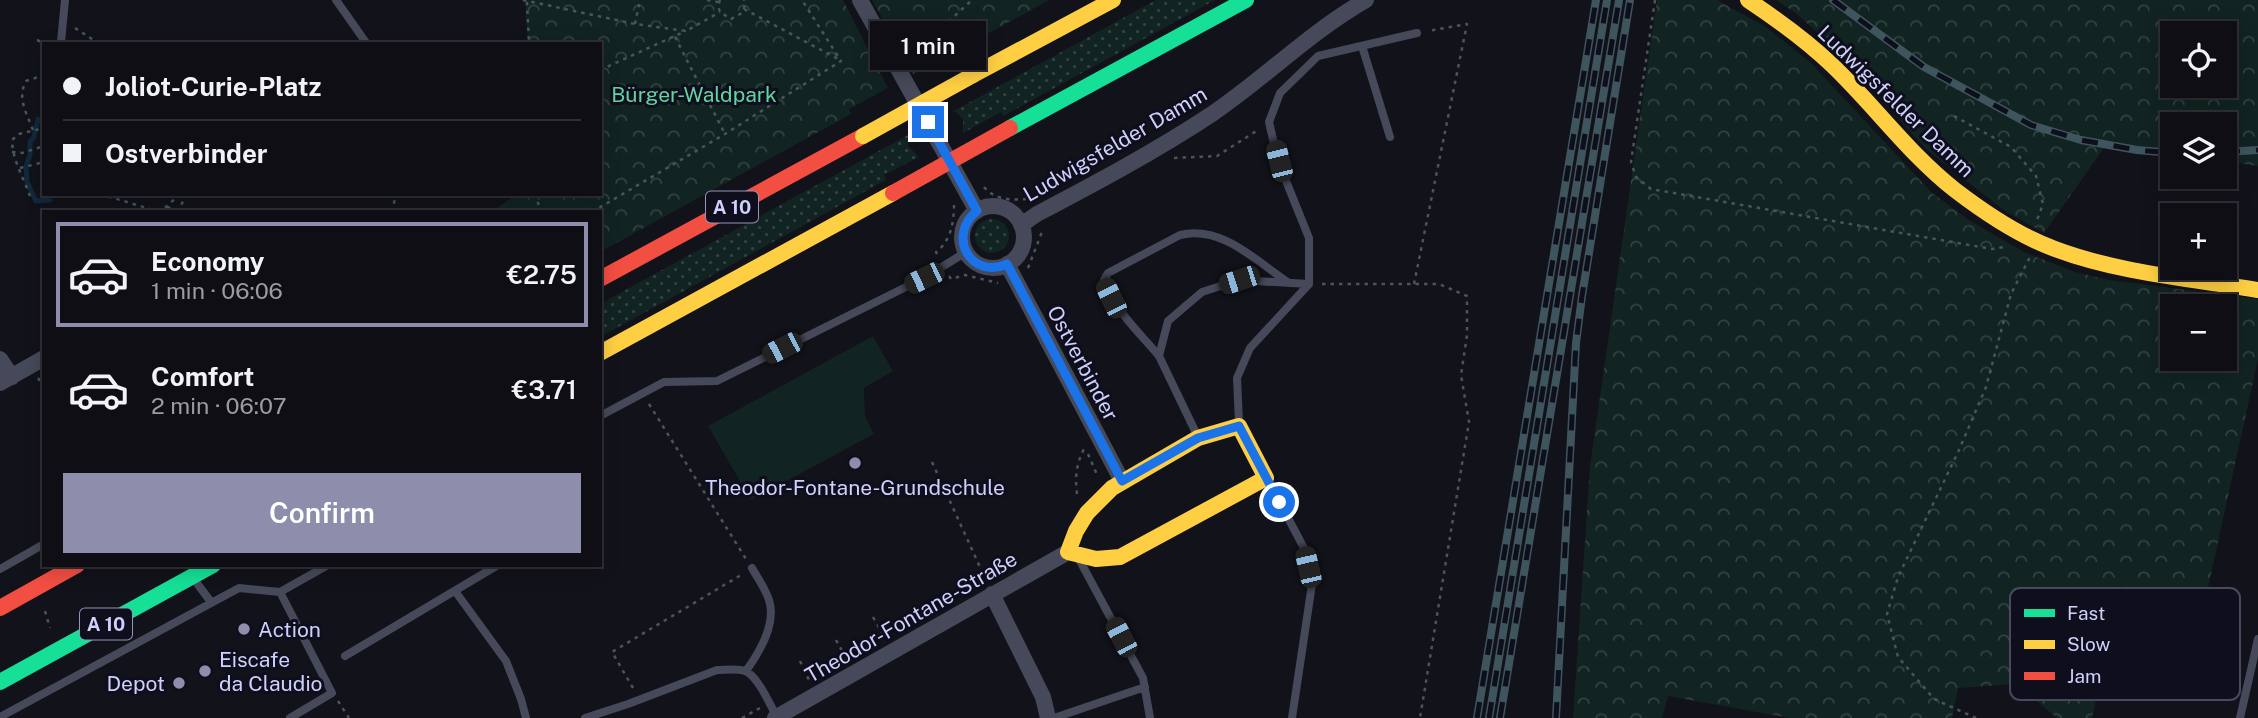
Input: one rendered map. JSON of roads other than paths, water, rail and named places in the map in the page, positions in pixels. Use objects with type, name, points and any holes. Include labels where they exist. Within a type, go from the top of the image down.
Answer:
[{"type":"main road","name":"A 10","points":[[602,278],[1114,0]]},
{"type":"main road","points":[[602,352],[1246,0]]},
{"type":"main road","name":"Ludwigsfelder Damm","points":[[1748,0],[1788,26],[1832,65],[1954,190],[2031,246],[2054,249],[2111,266],[2258,290]]},
{"type":"main road","points":[[1239,426],[1266,478],[1120,557],[1096,559],[1073,554],[1076,531],[1103,495],[1122,481],[1198,438],[1239,426]]},
{"type":"main road","points":[[0,608],[73,567]]},
{"type":"main road","name":"A 10","points":[[0,682],[209,567]]},
{"type":"street","points":[[860,0],[977,211]]},
{"type":"street","name":"Ludwigsfelder Damm","points":[[1021,225],[1214,112],[1325,26],[1366,0]]},
{"type":"street","points":[[987,207],[1002,208],[1015,216],[1021,225],[1024,240],[1011,271],[984,267],[971,259],[962,242],[964,226],[969,218],[987,207]]},
{"type":"street","name":"Ostverbinder","points":[[1011,271],[1122,481]]},
{"type":"street","points":[[0,359],[6,380],[42,359]]},
{"type":"street","name":"Theodor-Fontane-Straße","points":[[776,717],[992,594],[1073,554]]},
{"type":"street","points":[[992,594],[1043,696],[1051,718]]},
{"type":"lane","points":[[61,42],[65,0]]},
{"type":"lane","points":[[336,0],[366,42]]},
{"type":"lane","points":[[1239,426],[1237,378],[1250,348],[1309,284],[1309,238],[1279,161],[1269,122],[1280,93],[1318,56],[1417,33]]},
{"type":"lane","points":[[1362,46],[1390,137]]},
{"type":"lane","points":[[1198,438],[1159,356],[1118,311],[1104,281],[1108,273],[1180,234],[1193,232],[1222,237],[1289,283]]},
{"type":"lane","points":[[602,415],[664,382],[717,382],[924,278],[966,251]]},
{"type":"lane","points":[[1159,356],[1168,321],[1202,292],[1239,280],[1309,284]]},
{"type":"lane","points":[[1266,478],[1305,550],[1312,584],[1292,718]]},
{"type":"lane","points":[[0,569],[42,545]]},
{"type":"lane","points":[[1073,554],[1143,678],[1150,718]]},
{"type":"lane","points":[[185,567],[211,603]]},
{"type":"lane","points":[[0,718],[239,588],[280,592],[324,567]]},
{"type":"lane","points":[[345,656],[495,567]]},
{"type":"lane","points":[[746,671],[768,632],[771,604],[752,568]]},
{"type":"lane","points":[[455,591],[506,661],[526,718]]},
{"type":"lane","points":[[280,592],[332,693],[290,718]]},
{"type":"lane","points":[[2240,718],[2258,639]]},
{"type":"lane","points":[[585,718],[641,700],[717,670],[746,671],[756,680],[776,717]]},
{"type":"lane","points":[[1051,718],[1144,687]]},
{"type":"waterway","points":[[38,119],[34,137],[30,142],[30,155],[26,166],[27,182],[36,201],[50,200]]},
{"type":"railway","points":[[1477,718],[1596,0]]},
{"type":"railway","points":[[1489,718],[1607,0]]},
{"type":"railway","points":[[1500,718],[1619,0]]},
{"type":"railway","points":[[1556,718],[1576,343],[1630,0]]},
{"type":"railway","points":[[1833,0],[1924,67],[2031,125],[2081,140],[2160,152]]},
{"type":"railway","points":[[2237,151],[2258,150]]},
{"type":"place","name":"Theodor-Fontane-Grundschule","points":[[855,463]]},
{"type":"place","name":"Action","points":[[244,629]]},
{"type":"place","name":"Eiscafe da Claudio","points":[[205,671]]},
{"type":"place","name":"Depot","points":[[179,683]]},
{"type":"park label","name":"Bürger-Waldpark","points":[[694,94]]}]
